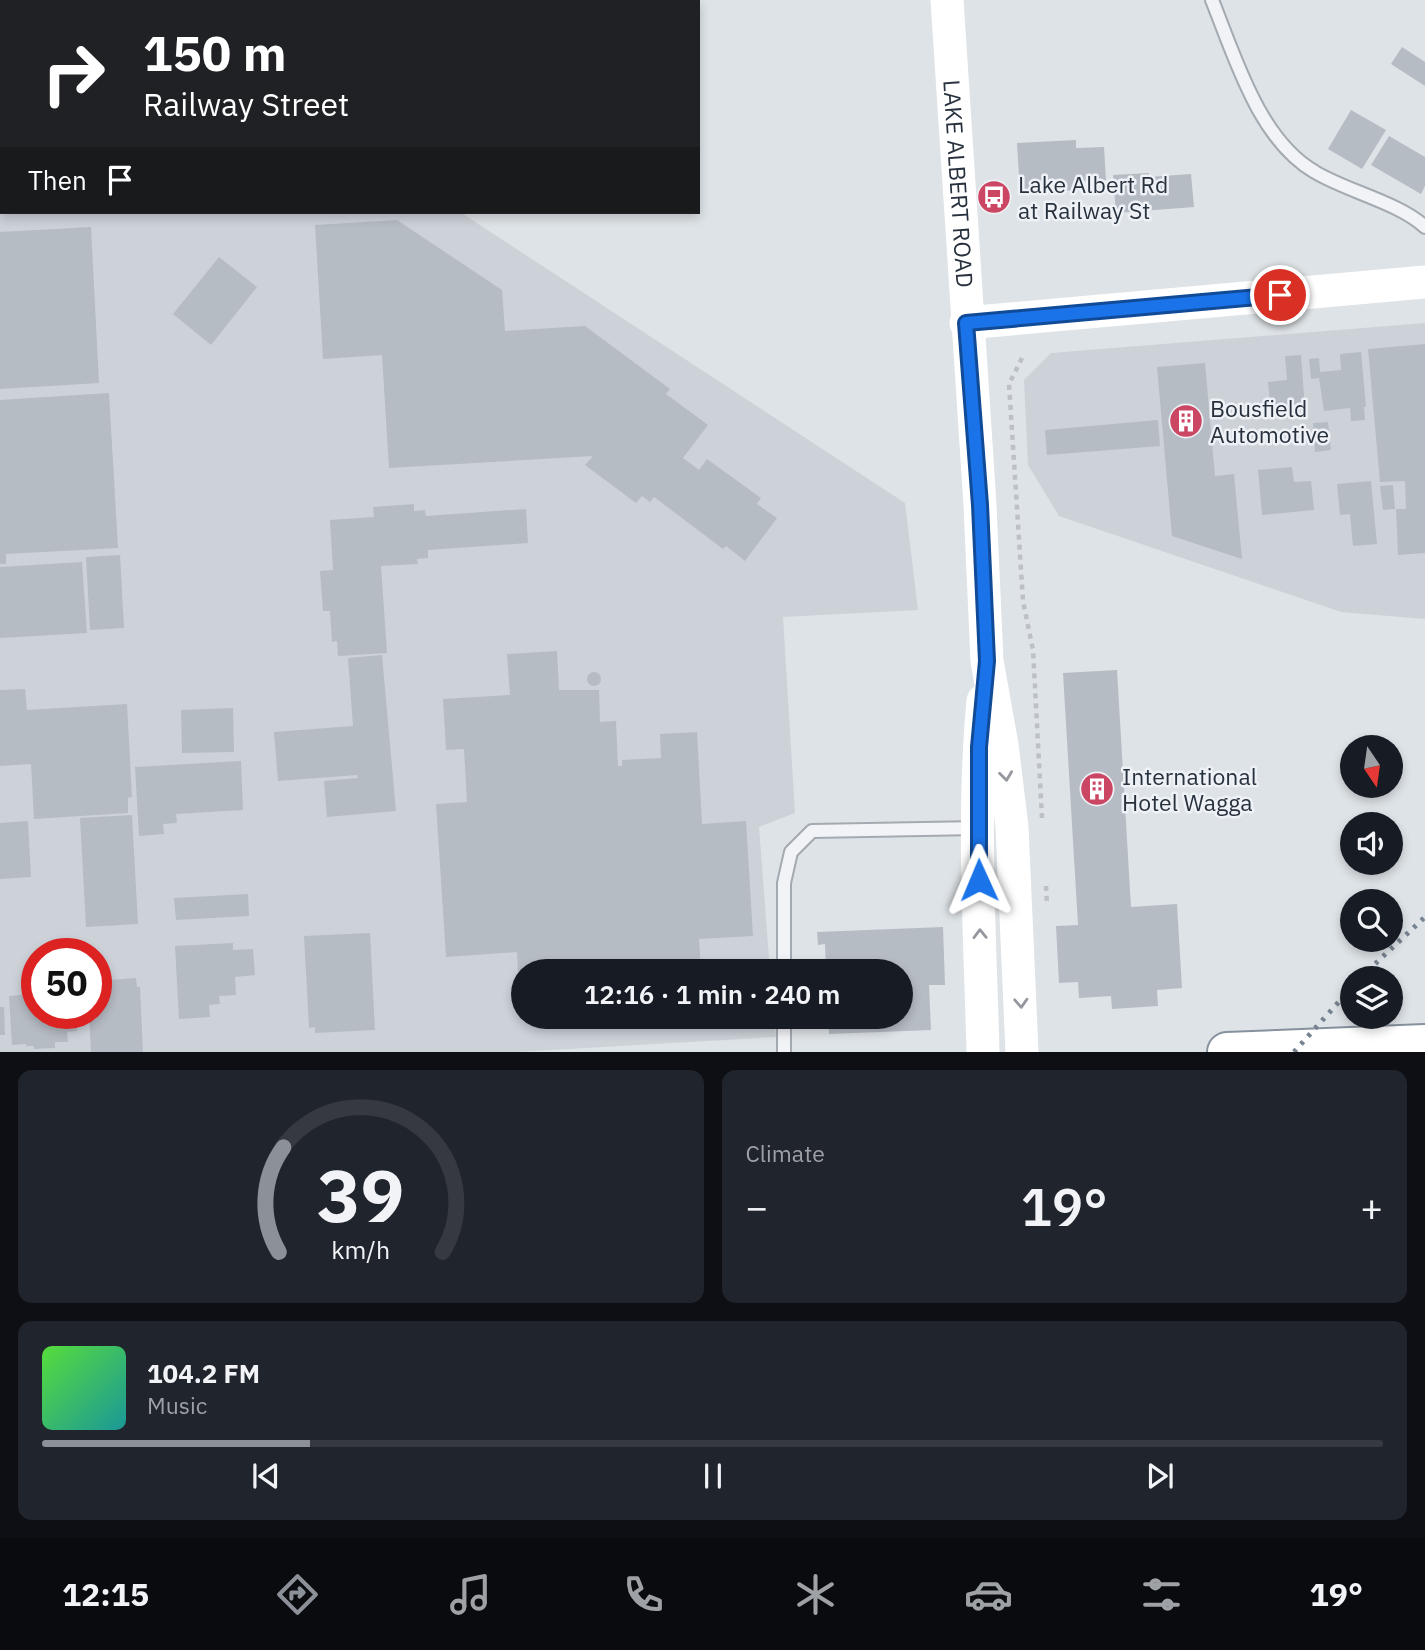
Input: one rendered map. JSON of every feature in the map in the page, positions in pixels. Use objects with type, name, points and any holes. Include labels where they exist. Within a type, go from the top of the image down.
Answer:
[{"type":"highway","points":[[1227,1052],[1425,1044]]},
{"type":"main road","name":"LAKE ALBERT ROAD","points":[[947,0],[966,323],[980,505],[987,661],[1002,745],[1012,827],[1022,1052]]},
{"type":"main road","points":[[966,323],[1425,282]]},
{"type":"main road","name":"LAKE ALBERT ROAD","points":[[983,1052],[978,828],[979,747],[987,661]]},
{"type":"lane","points":[[1212,0],[1246,81],[1282,146],[1313,172],[1394,208],[1425,227]]},
{"type":"lane","points":[[784,959],[784,883],[791,852],[812,831],[978,828]]},
{"type":"lane","points":[[784,1029],[784,1052]]},
{"type":"path","points":[[1022,358],[1009,384],[1023,601],[1033,650],[1042,824]]},
{"type":"path","points":[[1045,878],[1047,917]]},
{"type":"shaded area","points":[[0,214],[463,214],[905,503],[918,610],[783,617],[795,813],[759,827],[769,959],[511,959],[511,1029],[775,1029],[776,1037],[516,1052],[0,1052]]},
{"type":"shaded area","points":[[1425,323],[1425,619],[1341,612],[1059,516],[1028,465],[1024,380],[1051,353]]},
{"type":"building","points":[[1402,47],[1425,62],[1425,86],[1391,64]]},
{"type":"building","points":[[1351,110],[1386,130],[1362,169],[1328,149]]},
{"type":"building","points":[[1389,136],[1425,157],[1425,186],[1421,194],[1371,165]]},
{"type":"building","points":[[1076,140],[1076,148],[1104,147],[1106,180],[1078,181],[1079,190],[1020,193],[1017,143]]},
{"type":"building","points":[[1149,173],[1149,177],[1191,174],[1194,207],[1116,213],[1113,175]]},
{"type":"building","points":[[397,220],[502,290],[505,331],[585,326],[670,389],[666,394],[708,425],[683,458],[699,470],[707,459],[761,498],[757,504],[777,518],[745,561],[726,546],[723,549],[654,497],[650,502],[642,496],[636,503],[585,465],[593,456],[389,468],[382,355],[323,359],[315,225]]},
{"type":"building","points":[[91,227],[99,383],[0,389],[0,232]]},
{"type":"building","points":[[219,257],[257,287],[211,345],[173,314]]},
{"type":"building","points":[[1425,344],[1425,553],[1398,555],[1396,509],[1406,509],[1405,481],[1380,482],[1368,349]]},
{"type":"building","points":[[1361,352],[1365,420],[1351,421],[1350,408],[1324,411],[1319,378],[1311,379],[1309,359],[1319,358],[1320,372],[1341,370],[1340,354]]},
{"type":"building","points":[[1301,355],[1305,409],[1271,412],[1268,382],[1287,380],[1285,356]]},
{"type":"building","name":"Bousfield Automotive","points":[[1205,363],[1215,476],[1234,474],[1242,559],[1172,536],[1157,367]]},
{"type":"building","points":[[109,393],[118,548],[6,554],[6,564],[0,564],[0,400]]},
{"type":"building","points":[[1158,420],[1160,446],[1047,455],[1045,430]]},
{"type":"building","points":[[1328,422],[1331,450],[1315,452],[1313,423]]},
{"type":"building","points":[[1292,467],[1294,482],[1311,481],[1314,510],[1262,515],[1258,470]]},
{"type":"building","points":[[1371,481],[1377,544],[1353,546],[1350,514],[1340,515],[1337,484]]},
{"type":"building","points":[[1393,485],[1395,509],[1383,510],[1380,486]]},
{"type":"building","points":[[414,504],[414,511],[425,510],[426,516],[526,509],[528,543],[428,550],[428,558],[417,559],[418,564],[381,566],[387,653],[338,656],[337,641],[332,642],[330,611],[323,611],[320,571],[333,570],[330,520],[374,517],[373,507]]},
{"type":"building","points":[[120,555],[124,628],[90,630],[86,557]]},
{"type":"building","points":[[82,562],[87,633],[0,638],[0,567]]},
{"type":"building","points":[[557,651],[559,690],[599,690],[600,722],[616,721],[618,766],[622,766],[622,760],[661,758],[660,734],[697,732],[702,824],[746,821],[753,936],[699,939],[700,959],[517,959],[517,952],[446,957],[436,804],[467,802],[464,749],[446,750],[443,699],[510,695],[507,654]]},
{"type":"building","points":[[382,655],[396,811],[327,817],[324,781],[358,778],[357,775],[278,781],[274,732],[353,726],[348,658]]},
{"type":"building","name":"International Hotel Wagga","points":[[1117,670],[1131,907],[1177,904],[1182,988],[1157,990],[1158,1006],[1112,1009],[1111,996],[1079,998],[1078,982],[1059,983],[1056,926],[1078,925],[1063,673]]},
{"type":"building","points":[[591,672],[597,672],[601,679],[597,686],[591,686],[587,682],[587,676]]},
{"type":"building","points":[[25,689],[27,710],[127,704],[132,797],[128,798],[128,813],[34,819],[31,764],[0,766],[0,690]]},
{"type":"building","points":[[233,708],[234,752],[182,753],[181,710]]},
{"type":"building","points":[[241,761],[243,810],[176,814],[177,823],[163,824],[164,834],[139,836],[135,767]]},
{"type":"building","points":[[132,815],[138,924],[86,927],[80,818]]},
{"type":"building","points":[[28,821],[31,877],[0,879],[0,823]]},
{"type":"building","points":[[248,894],[249,916],[176,920],[174,898]]},
{"type":"building","points":[[943,927],[945,985],[929,985],[931,1030],[829,1034],[829,1029],[913,1029],[913,959],[826,959],[825,944],[818,945],[817,932]]},
{"type":"building","points":[[370,933],[375,1030],[315,1033],[315,1027],[309,1028],[304,936]]},
{"type":"building","points":[[233,943],[233,950],[253,949],[255,975],[235,977],[236,995],[219,996],[220,1004],[209,1005],[210,1017],[179,1019],[175,946]]},
{"type":"building","points":[[136,978],[137,987],[140,987],[143,1052],[91,1052],[90,1029],[112,1029],[112,980]]},
{"type":"building","points":[[21,995],[21,1029],[77,1031],[67,1032],[68,1042],[55,1042],[55,1048],[34,1049],[34,1046],[26,1044],[12,1045],[9,996]]},
{"type":"building","points":[[0,1007],[4,1007],[5,1035],[0,1035]]},
{"type":"railway","points":[[1373,966],[1425,917]]},
{"type":"railway","points":[[1294,1052],[1340,1001]]},
{"type":"place","name":"Lake Albert Rd at Railway St","points":[[994,197]]},
{"type":"place","name":"Bousfield Automotive","points":[[1186,421]]},
{"type":"place","name":"International Hotel Wagga","points":[[1097,789]]},
{"type":"route","points":[[979,880],[979,747],[987,661],[980,505],[966,323],[1280,295]]}]
